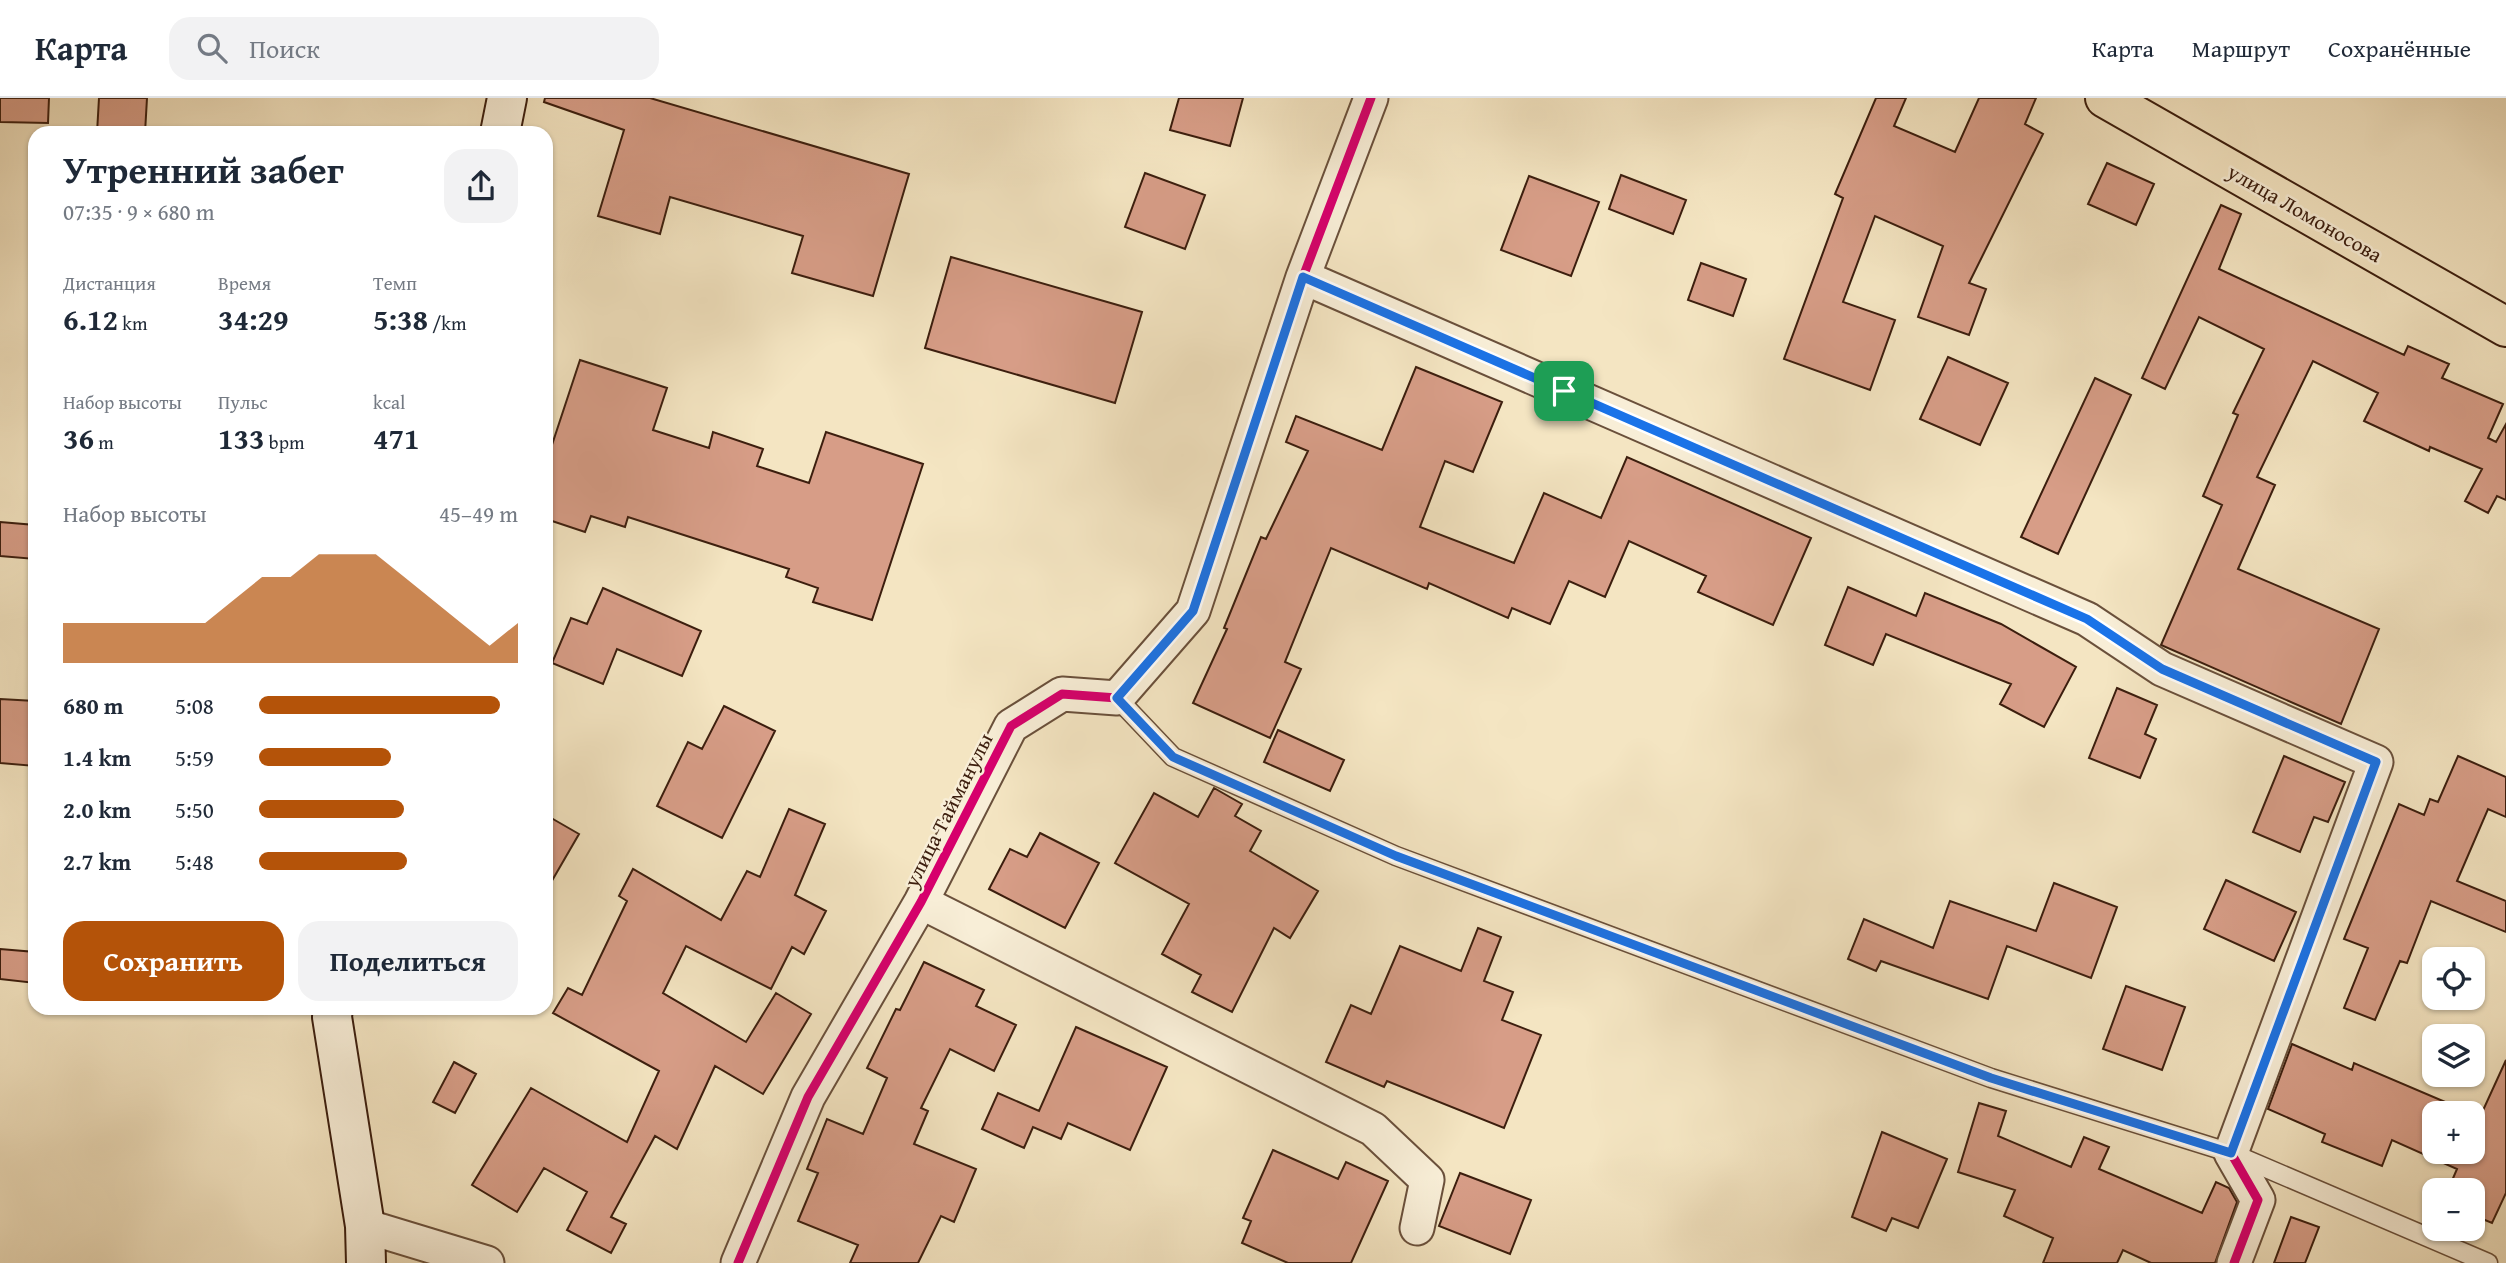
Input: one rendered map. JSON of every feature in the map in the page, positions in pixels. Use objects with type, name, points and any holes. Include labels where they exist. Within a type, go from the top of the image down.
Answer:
[{"type":"main road","points":[[502,126],[508,98]]},
{"type":"main road","name":"улица Ломоносова","points":[[2105,98],[2506,327]]},
{"type":"main road","points":[[332,1015],[365,1245]]},
{"type":"street","points":[[1117,698],[1193,611],[1303,277],[1371,98]]},
{"type":"street","points":[[1303,277],[2087,619],[2162,669],[2376,762],[2231,1153],[2258,1200],[2234,1263]]},
{"type":"street","name":"улица Тайманулы","points":[[738,1263],[808,1097],[921,902],[1011,726],[1062,694],[1117,698]]},
{"type":"street","points":[[921,902],[1373,1129],[1426,1180],[1417,1228]]},
{"type":"street","points":[[365,1245],[487,1263]]},
{"type":"lane","points":[[1117,698],[1173,757],[1396,856],[1991,1078],[2231,1153],[2488,1263]]},
{"type":"building","points":[[0,98],[49,98],[48,123],[0,122]]},
{"type":"building","points":[[99,98],[147,98],[145,126],[97,126]]},
{"type":"building","points":[[545,98],[650,98],[909,174],[873,296],[792,273],[803,236],[670,197],[660,234],[598,216],[624,130],[544,102]]},
{"type":"building","points":[[1179,98],[1243,98],[1230,146],[1170,130]]},
{"type":"building","points":[[1876,98],[1906,98],[1894,126],[1955,152],[1979,98],[2036,98],[2025,124],[2043,134],[1969,283],[1986,289],[1969,335],[1918,317],[1943,246],[1875,216],[1843,302],[1895,320],[1870,390],[1784,359],[1843,198],[1835,194]]},
{"type":"building","points":[[2107,163],[2154,184],[2136,225],[2088,204]]},
{"type":"building","points":[[1145,173],[1205,195],[1185,249],[1125,227]]},
{"type":"building","points":[[1621,175],[1686,200],[1673,234],[1609,209]]},
{"type":"building","points":[[1529,176],[1599,202],[1571,276],[1501,250]]},
{"type":"building","points":[[2221,205],[2241,214],[2219,269],[2404,355],[2408,346],[2449,364],[2442,378],[2503,404],[2488,438],[2496,442],[2506,424],[2506,500],[2497,496],[2488,513],[2465,501],[2482,469],[2430,447],[2429,451],[2364,421],[2378,393],[2313,361],[2257,477],[2275,485],[2238,569],[2379,629],[2341,724],[2161,645],[2222,505],[2203,496],[2238,415],[2233,413],[2264,349],[2199,317],[2165,389],[2142,378]]},
{"type":"building","points":[[951,257],[1142,312],[1115,403],[925,348]]},
{"type":"building","points":[[1701,263],[1746,279],[1733,316],[1688,300]]},
{"type":"building","points":[[1948,357],[2008,383],[1980,445],[1920,419]]},
{"type":"building","points":[[580,360],[667,388],[653,430],[709,448],[713,432],[763,449],[757,466],[809,483],[826,432],[923,464],[872,620],[813,602],[818,588],[786,577],[789,569],[628,517],[625,527],[591,516],[585,532],[553,521],[553,442]]},
{"type":"building","points":[[1416,367],[1502,402],[1473,472],[1445,461],[1420,527],[1514,563],[1544,493],[1601,518],[1627,457],[1811,538],[1773,625],[1698,592],[1706,576],[1629,541],[1605,597],[1569,581],[1550,624],[1512,608],[1508,618],[1429,583],[1427,589],[1331,548],[1285,662],[1301,669],[1270,738],[1193,703],[1227,629],[1224,628],[1261,537],[1266,539],[1308,451],[1286,442],[1296,416],[1382,450]]},
{"type":"building","points":[[2095,378],[2131,395],[2058,554],[2021,537]]},
{"type":"building","points":[[0,522],[28,524],[28,558],[0,556]]},
{"type":"building","points":[[1848,587],[1916,616],[1925,593],[2001,624],[2076,667],[2044,727],[2000,704],[2011,684],[1886,634],[1873,665],[1825,645]]},
{"type":"building","points":[[603,588],[701,631],[682,676],[617,649],[603,684],[553,663],[571,618],[587,624]]},
{"type":"building","points":[[2117,688],[2157,705],[2145,734],[2156,739],[2140,778],[2089,758]]},
{"type":"building","points":[[0,699],[28,701],[28,765],[0,763]]},
{"type":"building","points":[[724,706],[775,731],[722,838],[657,806],[688,742],[702,749]]},
{"type":"building","points":[[1278,730],[1344,760],[1330,791],[1264,762]]},
{"type":"building","points":[[2284,756],[2345,782],[2328,822],[2314,817],[2300,852],[2253,832]]},
{"type":"building","points":[[2458,756],[2506,777],[2506,817],[2488,809],[2457,881],[2506,901],[2506,932],[2431,901],[2407,963],[2400,961],[2375,1020],[2344,1008],[2368,948],[2344,939],[2399,804],[2424,815],[2430,799],[2438,802]]},
{"type":"building","points":[[1214,788],[1242,804],[1235,816],[1261,831],[1250,851],[1318,891],[1290,938],[1274,928],[1232,1012],[1192,992],[1201,975],[1162,954],[1189,904],[1115,863],[1154,793],[1198,817]]},
{"type":"building","points":[[789,809],[825,824],[795,895],[826,911],[804,954],[792,947],[771,989],[686,946],[663,993],[746,1042],[776,993],[811,1014],[763,1094],[715,1066],[677,1149],[655,1136],[611,1217],[626,1224],[611,1253],[567,1230],[587,1192],[544,1168],[517,1212],[472,1185],[531,1088],[627,1142],[659,1071],[553,1013],[568,988],[582,995],[627,901],[619,896],[633,869],[721,920],[747,871],[760,877]]},
{"type":"building","points":[[553,819],[579,834],[553,879]]},
{"type":"building","points":[[1040,833],[1099,863],[1065,928],[989,889],[1010,849],[1027,857]]},
{"type":"building","points":[[2226,880],[2296,912],[2274,961],[2204,929]]},
{"type":"building","points":[[2054,883],[2117,907],[2091,978],[2007,946],[1988,999],[1881,961],[1876,971],[1848,959],[1864,919],[1933,948],[1950,901],[2036,931]]},
{"type":"building","points":[[1478,928],[1501,937],[1484,981],[1513,992],[1502,1020],[1541,1035],[1504,1128],[1387,1081],[1384,1087],[1326,1062],[1351,1005],[1371,1014],[1400,946],[1461,971]]},
{"type":"building","points":[[0,949],[28,951],[28,982],[0,979]]},
{"type":"building","points":[[924,962],[984,990],[976,1006],[1016,1025],[994,1071],[950,1049],[921,1108],[928,1111],[914,1144],[976,1169],[954,1222],[941,1216],[918,1263],[850,1263],[858,1245],[798,1221],[818,1173],[807,1169],[827,1119],[863,1134],[887,1078],[867,1068],[896,1009],[900,1010]]},
{"type":"building","points":[[2126,986],[2185,1007],[2162,1070],[2103,1049]]},
{"type":"building","points":[[1076,1027],[1167,1067],[1130,1150],[1068,1123],[1061,1139],[1033,1127],[1024,1148],[982,1129],[998,1093],[1039,1111]]},
{"type":"building","points":[[2292,1044],[2352,1070],[2354,1063],[2443,1101],[2422,1101],[2422,1153],[2392,1140],[2382,1166],[2322,1142],[2325,1134],[2268,1109]]},
{"type":"building","points":[[2506,1060],[2506,1193],[2492,1223],[2485,1220],[2485,1178],[2453,1178],[2457,1169],[2446,1164],[2485,1164],[2485,1106]]},
{"type":"building","points":[[454,1062],[476,1074],[455,1113],[433,1102]]},
{"type":"building","points":[[1979,1103],[2006,1111],[1998,1136],[2071,1167],[2084,1137],[2109,1147],[2099,1169],[2202,1213],[2216,1182],[2229,1188],[2237,1202],[2215,1263],[2151,1263],[2123,1250],[2117,1263],[2043,1263],[2053,1238],[2004,1216],[2015,1190],[1958,1172]]},
{"type":"building","points":[[1882,1132],[1947,1159],[1918,1228],[1892,1218],[1886,1231],[1852,1217]]},
{"type":"building","points":[[1273,1150],[1338,1179],[1346,1162],[1388,1181],[1351,1263],[1288,1263],[1242,1243],[1251,1221],[1243,1218]]},
{"type":"building","points":[[1460,1173],[1531,1200],[1510,1254],[1439,1226]]},
{"type":"building","points":[[2291,1217],[2319,1227],[2305,1263],[2274,1263]]},
{"type":"cycle path","points":[[738,1263],[808,1097],[921,902],[1011,726],[1062,694],[1117,698],[1193,611],[1303,277],[1371,98]]},
{"type":"cycle path","points":[[1303,277],[2087,619],[2162,669],[2376,762],[2231,1153],[2258,1200],[2234,1263]]},
{"type":"route","points":[[1303,277],[1564,391],[2087,619],[2162,669],[2376,762],[2231,1153],[1991,1078],[1396,856],[1173,757],[1117,698],[1193,611],[1303,277]]}]
